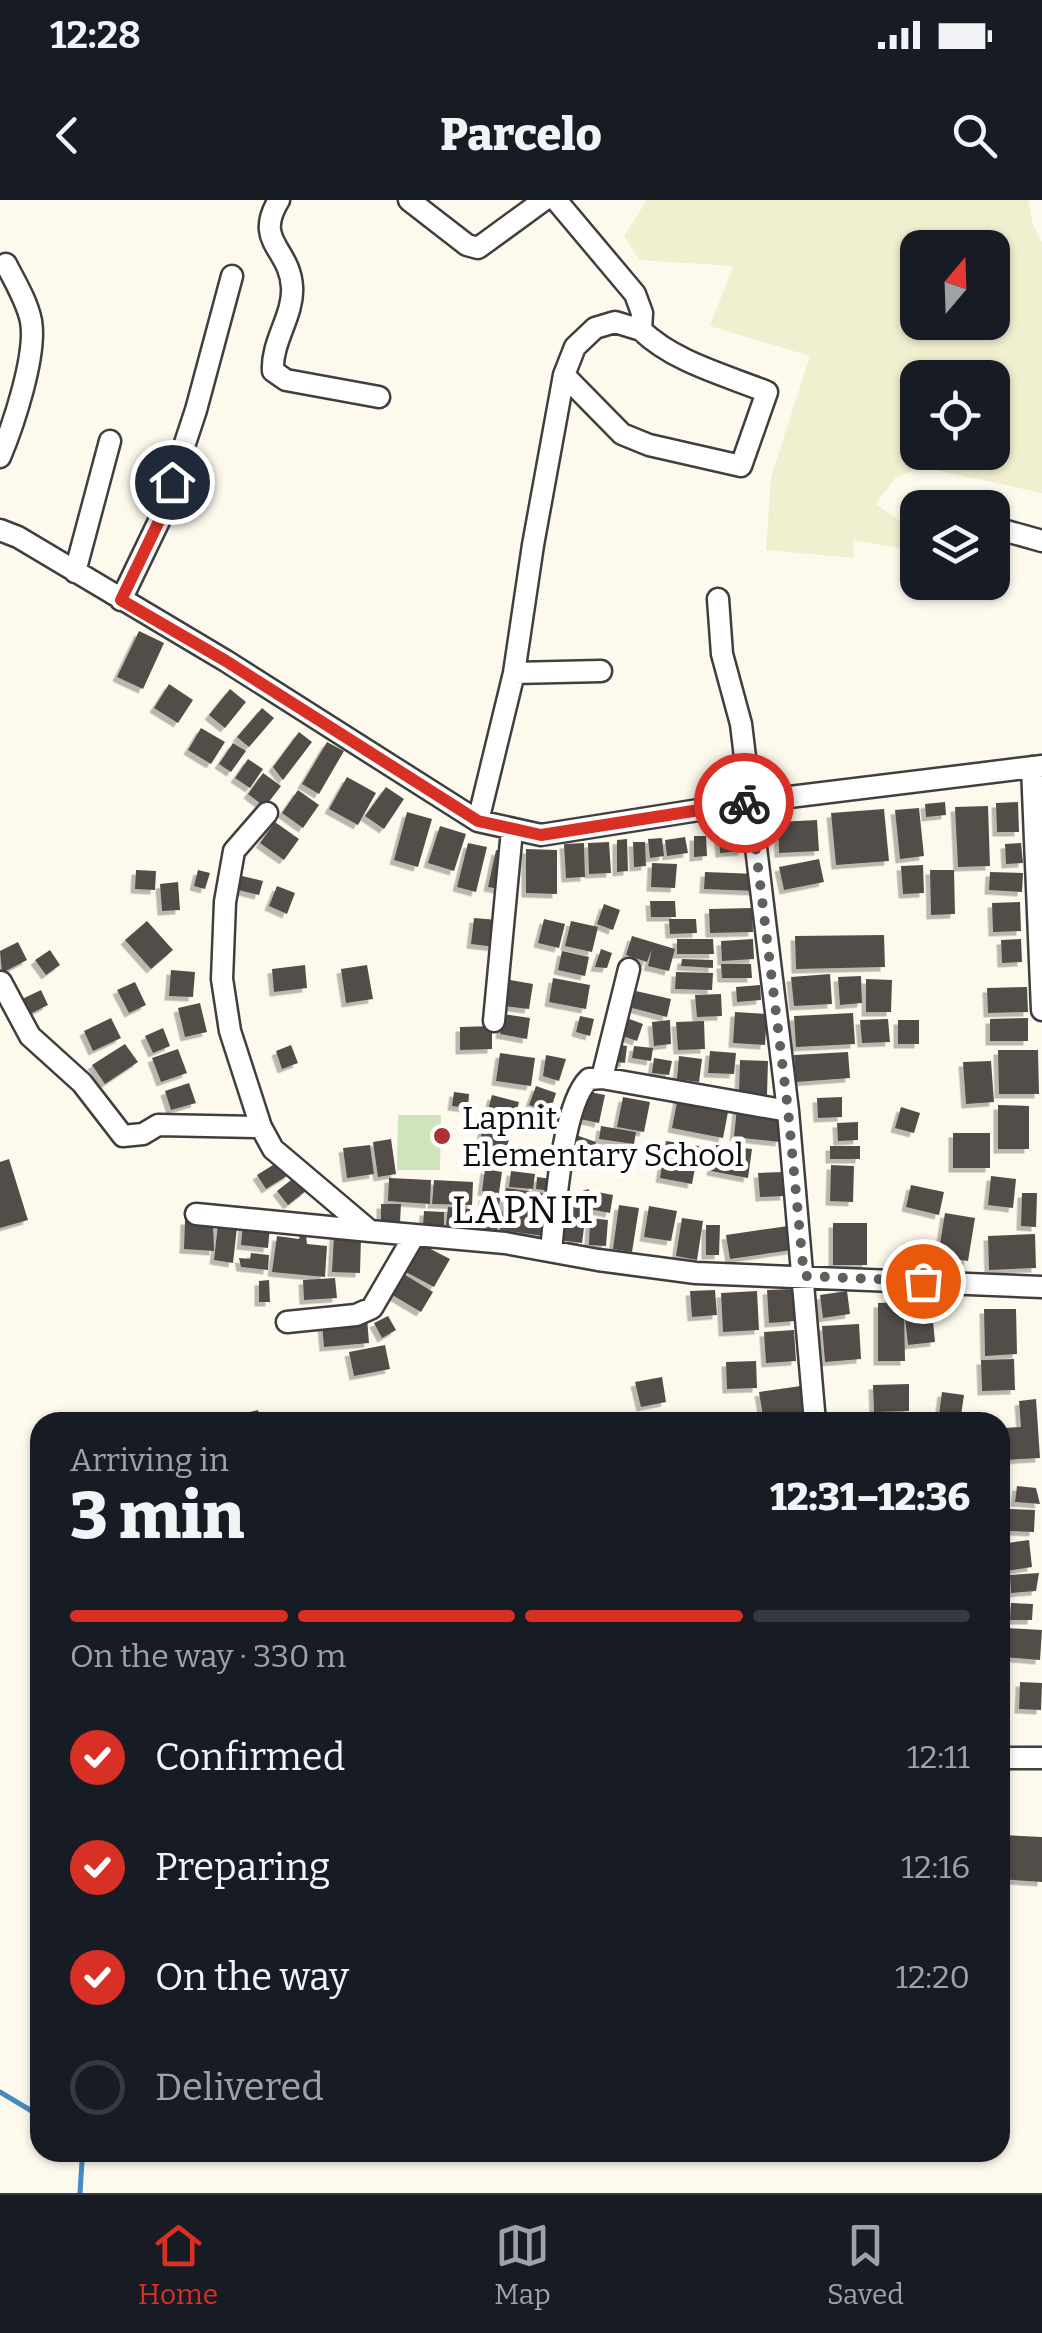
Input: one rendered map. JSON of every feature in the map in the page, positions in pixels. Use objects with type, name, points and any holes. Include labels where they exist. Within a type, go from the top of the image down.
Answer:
[{"type":"street","points":[[278,200],[269,215],[268,232],[291,274],[293,292],[272,357],[273,371],[286,380],[379,397]]},
{"type":"street","points":[[409,200],[467,245],[478,248],[544,200]]},
{"type":"street","points":[[556,200],[635,294],[642,313],[641,330]]},
{"type":"street","points":[[0,458],[14,422],[32,324],[6,264]]},
{"type":"street","points":[[121,600],[160,519],[196,410],[232,276]]},
{"type":"street","points":[[478,821],[514,673],[564,375],[575,347],[595,328],[614,322],[641,330],[701,367],[767,392],[741,466],[649,445],[622,434],[564,375]]},
{"type":"street","points":[[75,572],[110,441]]},
{"type":"street","points":[[0,530],[226,661],[478,821],[512,830],[541,835],[750,802],[1037,767],[1042,1010]]},
{"type":"street","points":[[1010,532],[1042,542]]},
{"type":"street","points":[[718,599],[722,654],[741,724],[788,1110],[814,1412]]},
{"type":"street","points":[[514,673],[601,671]]},
{"type":"street","points":[[267,812],[234,851],[225,902],[222,980],[230,1031],[261,1127],[273,1149],[370,1230]]},
{"type":"street","points":[[494,1021],[512,830]]},
{"type":"street","points":[[602,1078],[628,969]]},
{"type":"street","points":[[1,982],[30,1036],[82,1083],[123,1136],[143,1134],[158,1125],[261,1127]]},
{"type":"street","points":[[551,1251],[560,1157],[583,1085],[590,1079],[788,1110]]},
{"type":"street","points":[[196,1214],[505,1243],[696,1273],[1042,1287]]},
{"type":"street","points":[[287,1322],[356,1315],[372,1308],[414,1236]]},
{"type":"street","points":[[1010,1758],[1042,1758]]},
{"type":"green space","points":[[647,200],[1028,200],[1033,225],[1042,242],[1042,493],[935,470],[1010,470],[1010,360],[900,360],[900,470],[914,470],[895,478],[876,504],[900,521],[900,548],[853,540],[854,558],[766,550],[771,477],[810,356],[710,326],[733,266],[639,260],[624,236]]},
{"type":"green space","points":[[398,1115],[441,1115],[440,1170],[397,1170]]},
{"type":"building","points":[[139,631],[164,643],[143,689],[117,677]]},
{"type":"building","points":[[169,684],[193,700],[178,723],[154,708]]},
{"type":"building","points":[[230,689],[246,702],[225,728],[209,715]]},
{"type":"building","points":[[262,708],[274,718],[249,747],[237,737]]},
{"type":"building","points":[[201,728],[225,742],[211,764],[188,750]]},
{"type":"building","points":[[299,732],[312,742],[283,780],[273,767]]},
{"type":"building","points":[[327,742],[344,751],[319,794],[302,784]]},
{"type":"building","points":[[233,743],[246,751],[231,772],[219,764]]},
{"type":"building","points":[[248,759],[263,769],[250,788],[235,778]]},
{"type":"building","points":[[263,773],[281,786],[265,807],[248,794]]},
{"type":"building","points":[[347,777],[376,793],[358,825],[329,809]]},
{"type":"building","points":[[386,787],[404,799],[384,829],[365,816]]},
{"type":"building","points":[[298,790],[319,805],[303,828],[282,813]]},
{"type":"building","points":[[945,802],[946,815],[926,817],[925,804]]},
{"type":"building","points":[[1018,802],[1019,832],[997,832],[996,803]]},
{"type":"building","points":[[988,806],[990,866],[958,867],[955,807]]},
{"type":"building","points":[[919,808],[924,856],[900,859],[895,810]]},
{"type":"building","points":[[884,809],[889,861],[836,865],[831,813]]},
{"type":"building","points":[[407,812],[432,819],[418,867],[394,860]]},
{"type":"building","points":[[817,820],[819,851],[779,853],[778,822]]},
{"type":"building","points":[[275,822],[299,839],[284,860],[260,843]]},
{"type":"building","points":[[440,826],[466,834],[454,871],[428,863]]},
{"type":"building","points":[[741,826],[743,851],[720,853],[718,828]]},
{"type":"building","points":[[694,836],[706,836],[707,856],[694,857]]},
{"type":"building","points":[[685,837],[688,853],[667,856],[665,840]]},
{"type":"building","points":[[662,838],[664,856],[650,858],[648,839]]},
{"type":"building","points":[[627,839],[628,871],[617,872],[617,840]]},
{"type":"building","points":[[609,842],[611,873],[589,874],[588,843]]},
{"type":"building","points":[[633,842],[645,842],[646,866],[634,867]]},
{"type":"building","points":[[468,843],[487,847],[476,892],[457,887]]},
{"type":"building","points":[[584,843],[585,877],[566,878],[564,844]]},
{"type":"building","points":[[1021,843],[1023,863],[1006,864],[1005,844]]},
{"type":"building","points":[[526,849],[557,850],[557,894],[526,893]]},
{"type":"building","points":[[496,850],[507,853],[499,889],[488,887]]},
{"type":"building","points":[[819,859],[824,882],[784,890],[779,867]]},
{"type":"building","points":[[652,863],[677,864],[675,888],[651,887]]},
{"type":"building","points":[[923,865],[924,893],[903,894],[901,866]]},
{"type":"building","points":[[136,870],[156,871],[155,890],[135,889]]},
{"type":"building","points":[[198,870],[210,873],[205,889],[194,886]]},
{"type":"building","points":[[930,870],[954,870],[955,914],[931,915]]},
{"type":"building","points":[[705,872],[757,874],[756,891],[704,889]]},
{"type":"building","points":[[990,872],[1023,873],[1022,892],[989,890]]},
{"type":"building","points":[[234,874],[263,881],[259,895],[230,888]]},
{"type":"building","points":[[178,882],[180,910],[162,911],[160,884]]},
{"type":"building","points":[[277,886],[295,893],[287,914],[269,906]]},
{"type":"building","points":[[650,901],[675,901],[676,917],[651,917]]},
{"type":"building","points":[[1020,902],[1021,931],[993,932],[992,903]]},
{"type":"building","points":[[604,904],[620,910],[613,930],[597,924]]},
{"type":"building","points":[[752,908],[753,932],[710,933],[709,909]]},
{"type":"building","points":[[474,918],[498,920],[496,947],[471,944]]},
{"type":"building","points":[[544,919],[565,924],[559,948],[538,943]]},
{"type":"building","points":[[669,919],[696,919],[697,933],[670,934]]},
{"type":"building","points":[[147,921],[173,950],[151,969],[125,940]]},
{"type":"building","points":[[571,921],[598,927],[592,952],[565,946]]},
{"type":"building","points":[[884,935],[885,967],[796,969],[795,936]]},
{"type":"building","points":[[632,936],[675,949],[669,971],[648,966],[652,949],[647,962],[626,955]]},
{"type":"building","points":[[677,939],[713,939],[714,954],[677,954]]},
{"type":"building","points":[[753,939],[754,959],[722,961],[721,941]]},
{"type":"building","points":[[1021,939],[1022,962],[1002,963],[1001,940]]},
{"type":"building","points":[[18,942],[27,960],[2,973],[0,951]]},
{"type":"building","points":[[601,949],[612,953],[607,968],[595,967]]},
{"type":"building","points":[[50,950],[60,965],[46,975],[35,960]]},
{"type":"building","points":[[562,951],[589,957],[585,976],[558,970]]},
{"type":"building","points":[[682,959],[713,960],[713,968],[681,966]]},
{"type":"building","points":[[721,964],[751,964],[752,978],[722,978]]},
{"type":"building","points":[[305,965],[307,988],[274,992],[272,969]]},
{"type":"building","points":[[367,965],[373,999],[346,1003],[341,969]]},
{"type":"building","points":[[171,970],[195,972],[193,997],[169,996]]},
{"type":"building","points":[[676,972],[713,973],[712,990],[675,989]]},
{"type":"building","points":[[830,974],[832,1004],[794,1006],[791,977]]},
{"type":"building","points":[[861,976],[862,1003],[840,1005],[838,977]]},
{"type":"building","points":[[553,978],[590,985],[586,1009],[549,1002]]},
{"type":"building","points":[[866,979],[892,980],[891,1012],[866,1012]]},
{"type":"building","points":[[510,980],[533,984],[529,1009],[505,1006]]},
{"type":"building","points":[[135,982],[146,1005],[129,1013],[117,990]]},
{"type":"building","points":[[760,985],[761,1000],[737,1002],[736,987]]},
{"type":"building","points":[[1027,987],[1028,1012],[988,1013],[987,988]]},
{"type":"building","points":[[41,990],[48,1005],[26,1016],[18,1001]]},
{"type":"building","points":[[636,991],[671,999],[667,1017],[632,1008]]},
{"type":"building","points":[[721,994],[722,1016],[697,1017],[695,995]]},
{"type":"building","points":[[200,1003],[207,1032],[185,1037],[178,1008]]},
{"type":"building","points":[[735,1012],[767,1014],[765,1045],[733,1043]]},
{"type":"building","points":[[853,1013],[855,1044],[796,1047],[794,1016]]},
{"type":"building","points":[[503,1014],[530,1018],[527,1039],[500,1034]]},
{"type":"building","points":[[580,1016],[594,1019],[590,1036],[576,1032]]},
{"type":"building","points":[[624,1017],[643,1024],[637,1041],[617,1034]]},
{"type":"building","points":[[111,1018],[121,1038],[93,1051],[84,1031]]},
{"type":"building","points":[[1028,1018],[1028,1041],[990,1041],[990,1019]]},
{"type":"building","points":[[888,1019],[890,1042],[862,1043],[860,1020]]},
{"type":"building","points":[[670,1020],[671,1044],[654,1046],[652,1022]]},
{"type":"building","points":[[898,1020],[919,1020],[919,1044],[898,1044]]},
{"type":"building","points":[[704,1021],[705,1049],[678,1050],[676,1022]]},
{"type":"building","points":[[492,1026],[492,1049],[460,1050],[460,1027]]},
{"type":"building","points":[[163,1028],[170,1046],[153,1053],[145,1036]]},
{"type":"building","points":[[125,1044],[138,1062],[105,1084],[92,1065]]},
{"type":"building","points":[[613,1044],[627,1046],[625,1063],[610,1061]]},
{"type":"building","points":[[291,1045],[298,1063],[282,1069],[276,1051]]},
{"type":"building","points":[[634,1046],[653,1048],[651,1061],[632,1058]]},
{"type":"building","points":[[178,1049],[187,1073],[161,1082],[152,1058]]},
{"type":"building","points":[[998,1050],[1038,1050],[1039,1094],[999,1094]]},
{"type":"building","points":[[710,1051],[736,1053],[734,1074],[708,1073]]},
{"type":"building","points":[[848,1052],[850,1078],[796,1082],[794,1055]]},
{"type":"building","points":[[500,1053],[535,1058],[531,1086],[496,1081]]},
{"type":"building","points":[[546,1055],[566,1059],[559,1081],[543,1076]]},
{"type":"building","points":[[679,1056],[702,1059],[699,1082],[677,1079]]},
{"type":"building","points":[[654,1058],[672,1061],[669,1075],[652,1073]]},
{"type":"building","points":[[740,1060],[768,1061],[767,1095],[739,1094]]},
{"type":"building","points":[[991,1061],[994,1102],[966,1104],[963,1062]]},
{"type":"building","points":[[189,1083],[196,1103],[171,1110],[165,1091]]},
{"type":"building","points":[[536,1086],[556,1093],[550,1112],[529,1105]]},
{"type":"building","points":[[585,1091],[605,1095],[599,1123],[580,1119]]},
{"type":"building","points":[[454,1092],[469,1094],[468,1108],[452,1106]]},
{"type":"building","points":[[492,1095],[519,1102],[505,1154],[478,1147]]},
{"type":"building","points":[[623,1097],[650,1102],[644,1132],[617,1127]]},
{"type":"building","points":[[678,1097],[729,1107],[723,1138],[672,1128]]},
{"type":"building","points":[[842,1097],[842,1117],[818,1118],[817,1098]]},
{"type":"building","points":[[998,1105],[1029,1106],[1029,1149],[998,1149]]},
{"type":"building","points":[[737,1107],[784,1112],[780,1142],[734,1137]]},
{"type":"building","points":[[901,1107],[920,1113],[914,1133],[895,1128]]},
{"type":"building","points":[[858,1122],[858,1140],[838,1141],[837,1123]]},
{"type":"building","points":[[601,1126],[636,1132],[634,1144],[599,1139]]},
{"type":"building","points":[[570,1133],[596,1142],[589,1165],[563,1157]]},
{"type":"building","points":[[953,1133],[990,1133],[990,1168],[953,1168]]},
{"type":"building","points":[[391,1139],[396,1174],[378,1177],[373,1142]]},
{"type":"building","points":[[666,1141],[699,1146],[692,1184],[660,1178]]},
{"type":"building","points":[[370,1145],[374,1174],[347,1178],[343,1148]]},
{"type":"building","points":[[716,1145],[752,1149],[748,1178],[711,1171]]},
{"type":"building","points":[[830,1146],[860,1146],[860,1159],[830,1159]]},
{"type":"building","points":[[9,1159],[28,1220],[0,1228],[0,1162]]},
{"type":"building","points":[[281,1160],[290,1174],[266,1189],[257,1175]]},
{"type":"building","points":[[831,1165],[854,1166],[853,1202],[830,1201]]},
{"type":"building","points":[[485,1169],[502,1172],[499,1193],[482,1191]]},
{"type":"building","points":[[511,1171],[535,1174],[533,1189],[509,1187]]},
{"type":"building","points":[[783,1172],[785,1196],[760,1197],[758,1173]]},
{"type":"building","points":[[991,1176],[1016,1179],[1013,1208],[988,1205]]},
{"type":"building","points":[[295,1177],[306,1191],[288,1205],[277,1191]]},
{"type":"building","points":[[537,1177],[552,1179],[551,1191],[536,1189]]},
{"type":"building","points":[[389,1178],[431,1180],[430,1204],[388,1201]]},
{"type":"building","points":[[434,1180],[473,1182],[472,1205],[432,1204]]},
{"type":"building","points":[[911,1185],[944,1192],[939,1215],[906,1207]]},
{"type":"building","points":[[506,1188],[556,1195],[550,1237],[500,1230]]},
{"type":"building","points":[[589,1189],[582,1243],[559,1240],[565,1196]]},
{"type":"building","points":[[592,1191],[613,1195],[610,1213],[589,1209]]},
{"type":"building","points":[[1022,1193],[1037,1193],[1036,1227],[1021,1226]]},
{"type":"building","points":[[483,1196],[500,1198],[497,1230],[479,1228]]},
{"type":"building","points":[[381,1204],[401,1204],[400,1222],[381,1222]]},
{"type":"building","points":[[619,1205],[639,1208],[632,1252],[613,1249]]},
{"type":"building","points":[[649,1206],[677,1211],[671,1241],[644,1237]]},
{"type":"building","points":[[448,1207],[470,1209],[469,1227],[446,1225]]},
{"type":"building","points":[[424,1211],[444,1212],[444,1229],[423,1226]]},
{"type":"building","points":[[945,1213],[975,1218],[968,1261],[938,1256]]},
{"type":"building","points":[[590,1218],[608,1220],[606,1246],[589,1245]]},
{"type":"building","points":[[682,1218],[703,1221],[697,1260],[676,1256]]},
{"type":"building","points":[[185,1220],[213,1221],[214,1251],[184,1249]]},
{"type":"building","points":[[243,1223],[270,1226],[268,1248],[241,1245]]},
{"type":"building","points":[[833,1223],[867,1223],[867,1265],[833,1265]]},
{"type":"building","points":[[218,1224],[237,1227],[233,1263],[214,1260]]},
{"type":"building","points":[[706,1225],[720,1225],[719,1255],[706,1255]]},
{"type":"building","points":[[788,1226],[792,1250],[730,1259],[726,1235]]},
{"type":"building","points":[[1035,1234],[1036,1268],[989,1270],[988,1236]]},
{"type":"building","points":[[306,1235],[307,1244],[327,1246],[325,1277],[272,1272],[277,1236],[299,1239]]},
{"type":"building","points":[[334,1235],[361,1237],[360,1273],[332,1272]]},
{"type":"building","points":[[419,1243],[450,1259],[434,1287],[404,1271]]},
{"type":"building","points":[[912,1244],[937,1246],[935,1270],[911,1268]]},
{"type":"building","points":[[251,1253],[269,1255],[268,1270],[241,1267],[239,1258],[250,1259]]},
{"type":"building","points":[[402,1273],[433,1292],[421,1312],[389,1293]]},
{"type":"building","points":[[335,1278],[337,1298],[304,1300],[303,1280]]},
{"type":"building","points":[[269,1280],[270,1302],[259,1302],[259,1281]]},
{"type":"building","points":[[793,1289],[795,1321],[769,1323],[767,1290]]},
{"type":"building","points":[[715,1290],[717,1315],[692,1317],[690,1291]]},
{"type":"building","points":[[757,1291],[759,1330],[723,1332],[721,1293]]},
{"type":"building","points":[[847,1291],[850,1314],[823,1318],[820,1295]]},
{"type":"building","points":[[931,1301],[935,1342],[908,1345],[904,1309],[905,1361],[878,1361],[878,1303]]},
{"type":"building","points":[[984,1309],[1016,1309],[1017,1354],[985,1356]]},
{"type":"building","points":[[388,1316],[396,1330],[382,1338],[374,1323]]},
{"type":"building","points":[[367,1318],[369,1343],[324,1347],[322,1323]]},
{"type":"building","points":[[859,1324],[861,1359],[825,1362],[822,1326]]},
{"type":"building","points":[[794,1330],[796,1361],[766,1363],[764,1332]]},
{"type":"building","points":[[385,1345],[390,1369],[354,1376],[349,1352]]},
{"type":"building","points":[[1014,1359],[1015,1390],[982,1391],[981,1360]]},
{"type":"building","points":[[756,1361],[757,1388],[727,1389],[726,1362]]},
{"type":"building","points":[[662,1377],[666,1402],[641,1407],[635,1382]]},
{"type":"building","points":[[909,1384],[909,1411],[874,1412],[873,1385]]},
{"type":"building","points":[[801,1386],[805,1412],[762,1412],[759,1392]]},
{"type":"building","points":[[942,1392],[964,1395],[961,1412],[939,1412]]},
{"type":"building","points":[[1036,1399],[1040,1458],[1010,1460],[1010,1428],[1021,1427],[1019,1401]]},
{"type":"building","points":[[1017,1486],[1036,1488],[1040,1504],[1015,1502]]},
{"type":"building","points":[[1010,1509],[1035,1510],[1034,1532],[1010,1531]]},
{"type":"building","points":[[1029,1540],[1032,1567],[1010,1570],[1010,1543]]},
{"type":"building","points":[[1039,1573],[1036,1591],[1011,1593],[1010,1575]]},
{"type":"building","points":[[1011,1603],[1033,1604],[1032,1620],[1010,1620]]},
{"type":"building","points":[[1010,1628],[1042,1630],[1040,1660],[1010,1658]]},
{"type":"building","points":[[1020,1682],[1042,1683],[1041,1710],[1019,1709]]},
{"type":"building","points":[[1010,1835],[1042,1837],[1042,1882],[1010,1880]]},
{"type":"waterway","points":[[0,2092],[30,2110]]},
{"type":"waterway","points":[[80,2193],[82,2162]]},
{"type":"way so far","points":[[744,803],[750,802],[804,1276],[923,1281]]},
{"type":"place","name":"Lapnit Elementary School","points":[[442,1136]]},
{"type":"district","name":"LAPNIT","points":[[526,1210]]},
{"type":"route","points":[[172,482],[160,519],[121,600],[226,661],[478,821],[541,835],[744,803]]}]
